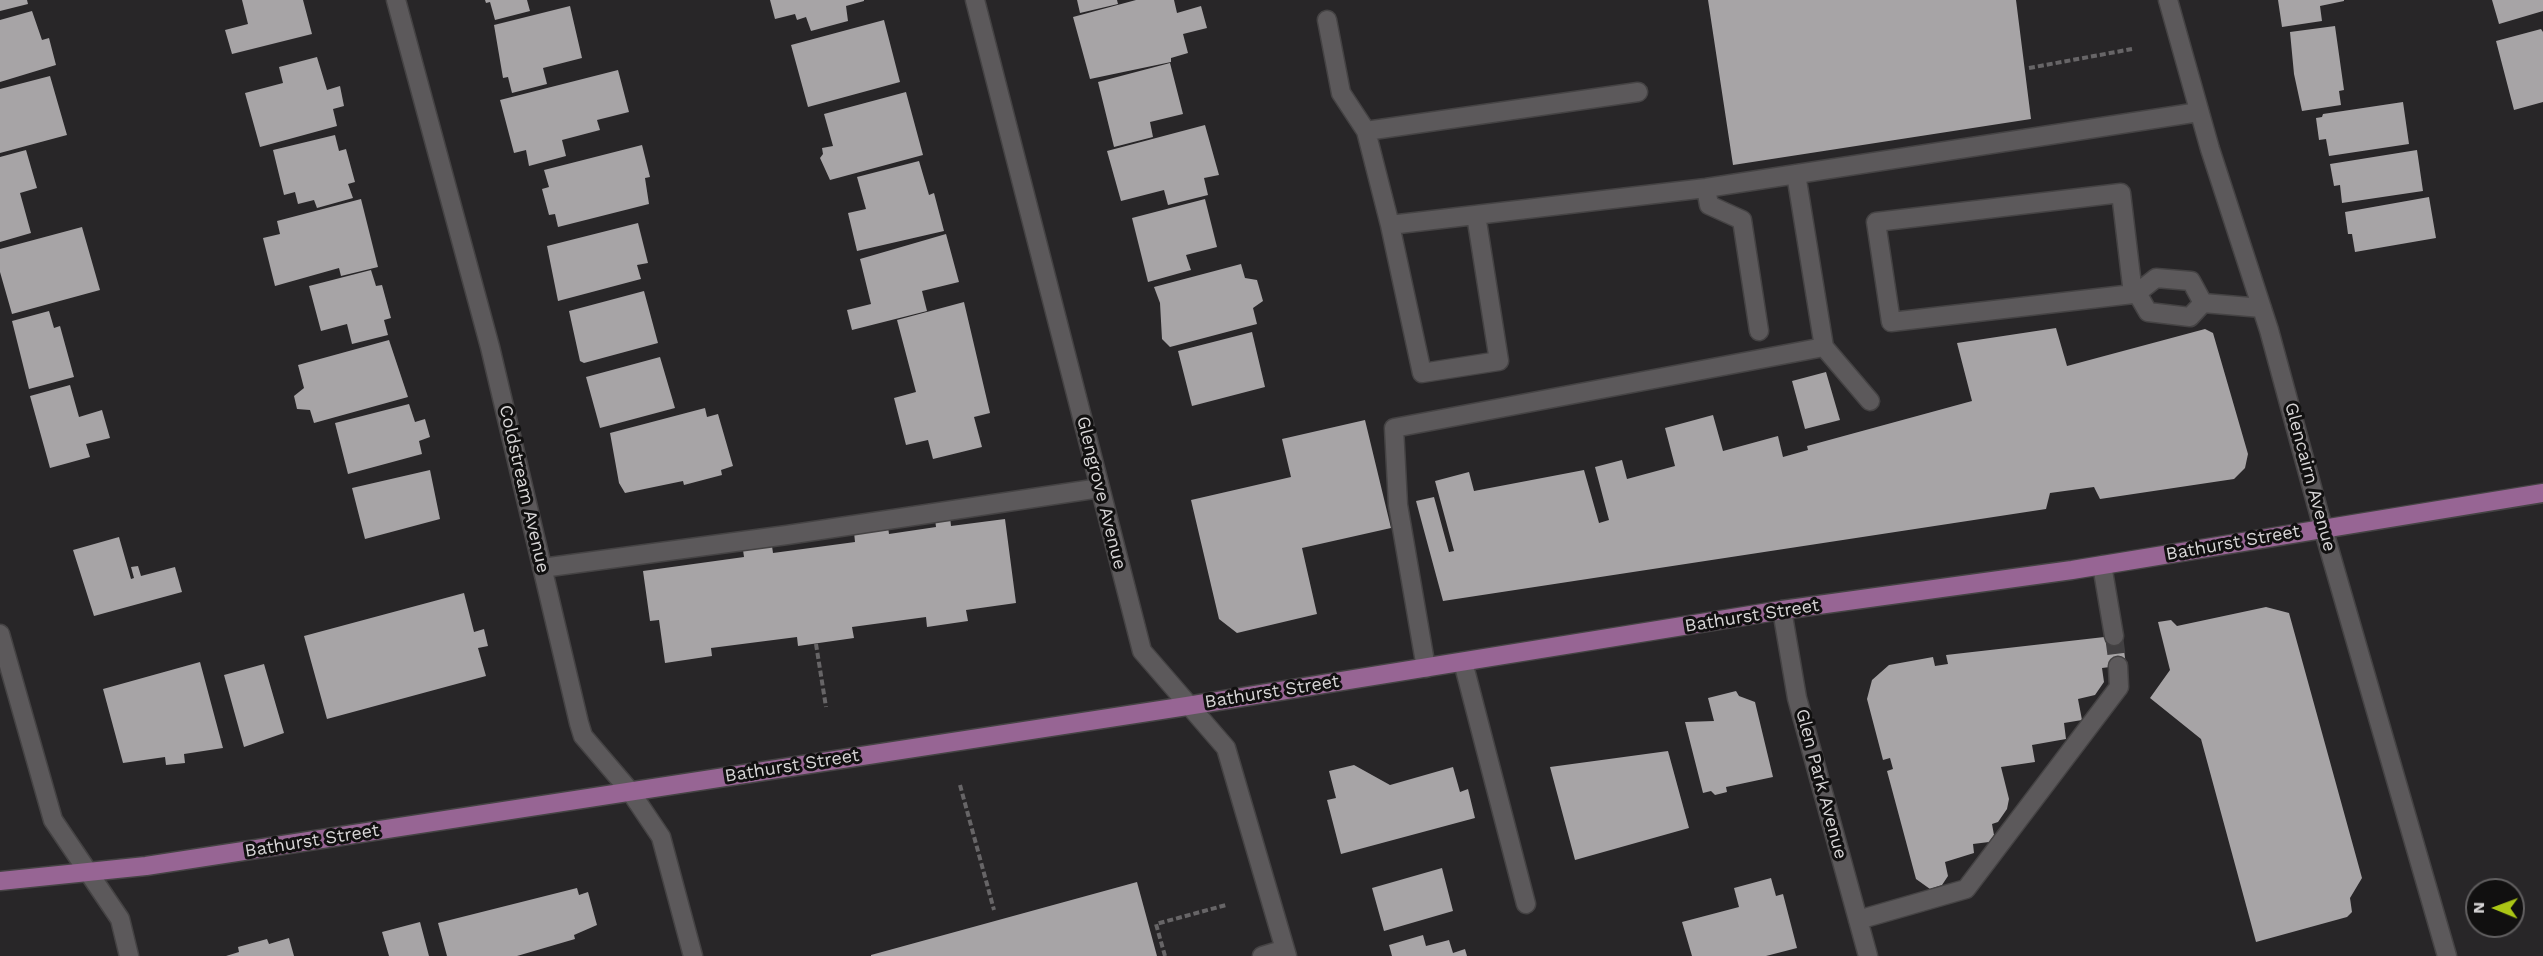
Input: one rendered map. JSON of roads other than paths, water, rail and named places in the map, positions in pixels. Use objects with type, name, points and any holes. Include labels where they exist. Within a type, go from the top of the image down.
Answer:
[{"type":"main road","name":"Bathurst Street","points":[[0,880],[146,866],[1187,706],[1782,610],[2102,565],[2543,493]]},
{"type":"street","name":"Coldstream Avenue","points":[[396,0],[490,347],[584,736],[630,791],[661,837],[693,956]]},
{"type":"street","name":"Glengrove Avenue","points":[[975,0],[1142,651],[1187,706],[1226,748],[1286,952]]},
{"type":"street","name":"Glencairn Avenue","points":[[2168,0],[2199,112],[2262,308],[2447,956]]},
{"type":"street","points":[[1327,20],[1341,93],[1366,131],[1390,225],[1422,373],[1499,361],[1476,215]]},
{"type":"street","points":[[1366,131],[1638,92]]},
{"type":"street","points":[[1390,225],[1706,188],[2199,112]]},
{"type":"street","points":[[1796,174],[1824,347],[1870,401]]},
{"type":"street","points":[[1706,188],[1709,205],[1742,220],[1759,331]]},
{"type":"street","points":[[2203,303],[2190,317],[2148,312],[2135,293],[2121,193],[1876,222],[1891,322],[2135,293],[2156,278],[2191,281],[2203,303]]},
{"type":"street","points":[[2203,303],[2262,308]]},
{"type":"street","points":[[1426,668],[1398,505],[1394,428],[1824,347]]},
{"type":"street","points":[[542,568],[787,535],[1100,488]]},
{"type":"street","points":[[2102,565],[2114,636]]},
{"type":"street","name":"Glen Park Avenue","points":[[1782,610],[1797,698],[1868,956]]},
{"type":"street","points":[[0,634],[53,820],[120,919],[129,956]]},
{"type":"street","points":[[1463,662],[1526,904]]},
{"type":"street","points":[[1858,920],[1966,889],[2119,687],[2118,666]]},
{"type":"street","points":[[1262,956],[1286,952]]},
{"type":"tunnel","points":[[2114,636],[2118,666]]}]
